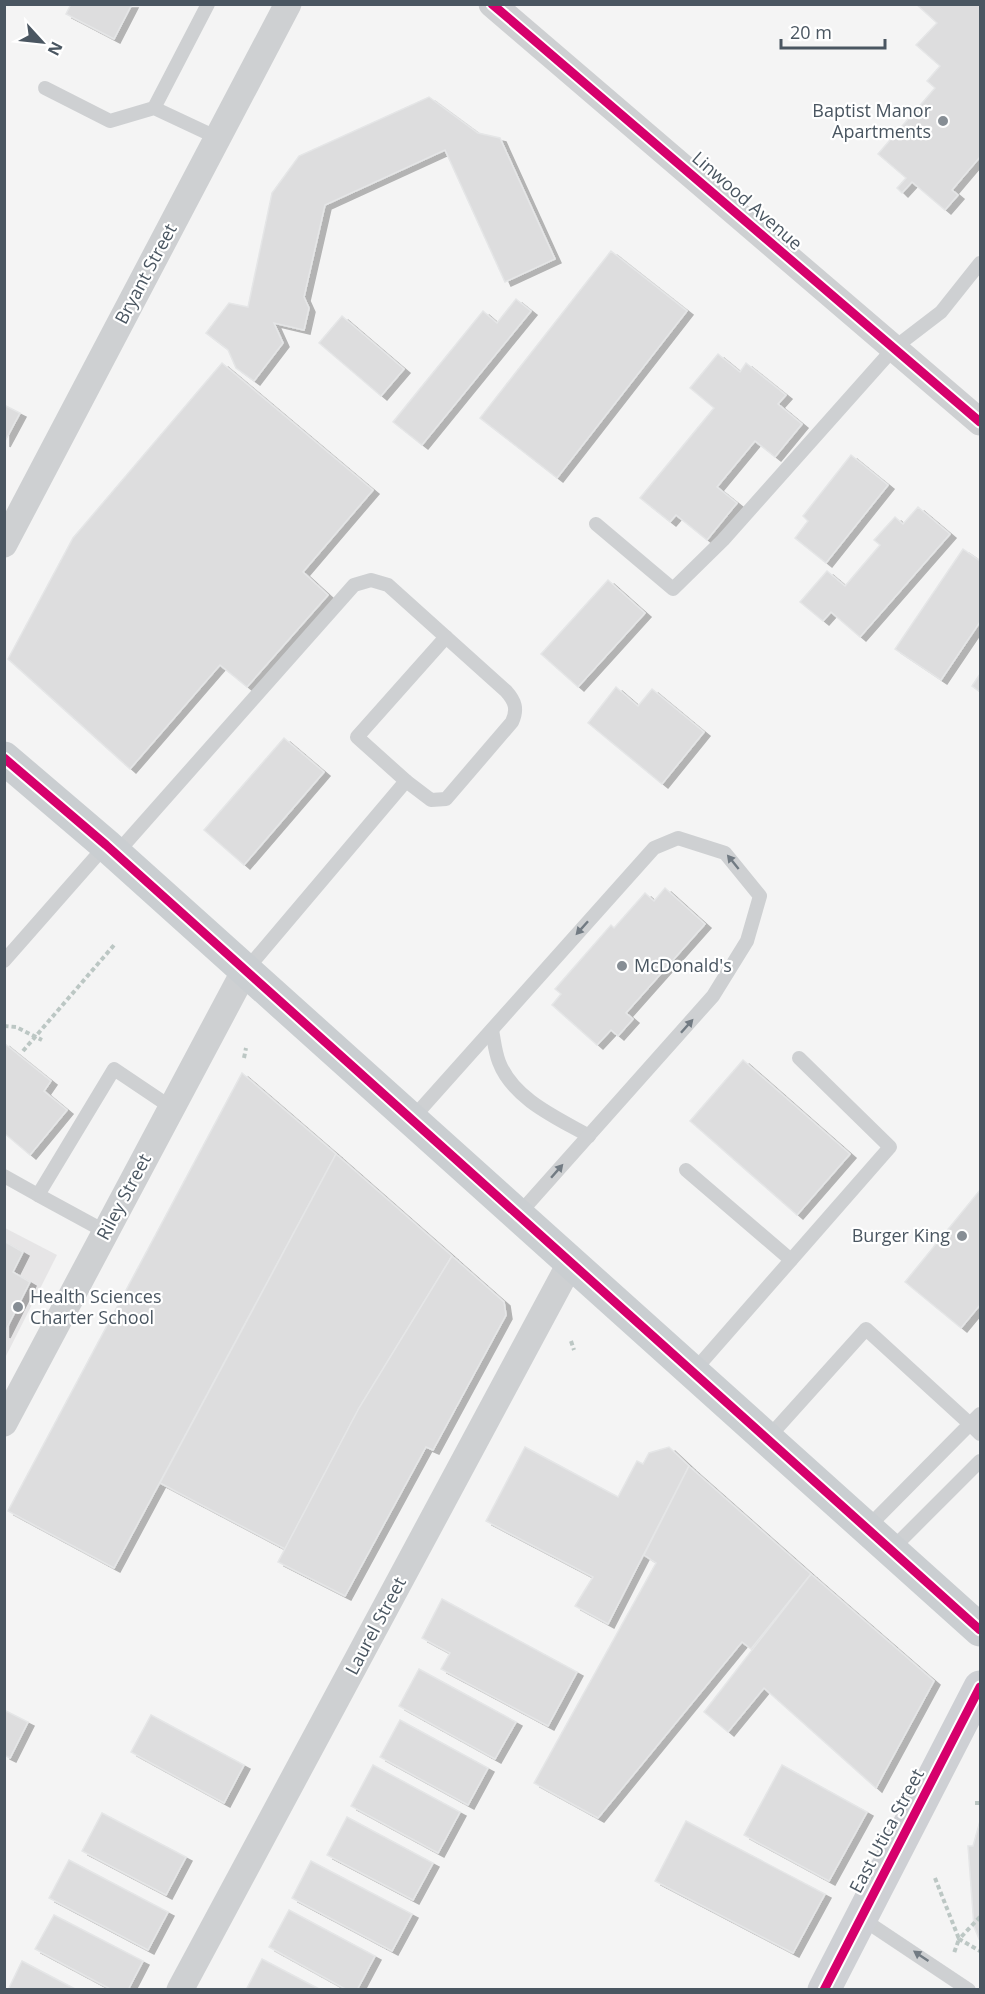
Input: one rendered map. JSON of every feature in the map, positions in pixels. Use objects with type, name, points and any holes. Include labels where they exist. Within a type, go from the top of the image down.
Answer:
[{"type":"main road","points":[[4,758],[111,850],[244,972],[981,1630]]},
{"type":"street","name":"Bryant Street","points":[[4,544],[288,4]]},
{"type":"street","name":"Linwood Avenue","points":[[492,4],[981,422]]},
{"type":"street","name":"Riley Street","points":[[4,1422],[244,972]]},
{"type":"street","name":"Laurel Street","points":[[180,1989],[571,1262]]},
{"type":"street","name":"East Utica Street","points":[[824,1989],[981,1687]]},
{"type":"lane","points":[[154,108],[208,4]]},
{"type":"lane","points":[[45,88],[110,121],[154,108],[218,138]]},
{"type":"lane","points":[[596,524],[673,589],[723,540],[894,348],[941,312],[981,263]]},
{"type":"lane","points":[[4,961],[111,850],[354,585],[371,580],[388,585],[446,637],[506,691],[512,698],[516,714],[512,722],[446,798],[432,800],[406,782],[357,737],[446,637]]},
{"type":"lane","points":[[244,972],[406,782]]},
{"type":"lane","points":[[411,1120],[654,848],[678,838],[725,853],[760,896],[747,941],[713,996],[518,1215]]},
{"type":"lane","points":[[492,1030],[499,1063],[511,1081],[534,1104],[589,1136]]},
{"type":"lane","points":[[693,1372],[890,1147],[799,1058]]},
{"type":"lane","points":[[38,1196],[114,1069],[172,1108]]},
{"type":"lane","points":[[686,1170],[791,1260]]},
{"type":"lane","points":[[4,1176],[106,1232]]},
{"type":"lane","points":[[767,1439],[866,1329],[981,1434]]},
{"type":"lane","points":[[867,1528],[981,1414]]},
{"type":"lane","points":[[891,1550],[981,1461]]},
{"type":"lane","points":[[860,1918],[969,1989]]},
{"type":"path","points":[[23,1051],[115,944]]},
{"type":"path","points":[[4,1026],[16,1027],[42,1040]]},
{"type":"path","points":[[244,1058],[246,1048]]},
{"type":"path","points":[[571,1341],[574,1350]]},
{"type":"path","points":[[975,1803],[981,1803]]},
{"type":"path","points":[[935,1878],[959,1939],[981,1951]]},
{"type":"path","points":[[957,1945],[959,1939],[981,1917]]},
{"type":"shaded area","name":"Health Sciences Charter School","points":[[5,1228],[57,1255],[5,1358]]},
{"type":"building","points":[[71,4],[132,4],[114,39],[66,14]]},
{"type":"building","name":"Baptist Manor Apartments","points":[[916,4],[980,4],[980,157],[952,190],[958,195],[945,210],[912,182],[902,193],[897,188],[906,178],[878,154],[935,88],[927,81],[940,66],[916,45],[937,23]]},
{"type":"building","points":[[429,97],[478,133],[500,138],[555,259],[505,282],[445,150],[325,205],[304,297],[309,308],[304,330],[274,323],[283,343],[254,381],[236,368],[228,350],[206,333],[229,303],[248,307],[272,193],[299,156]]},
{"type":"building","points":[[611,251],[687,311],[557,478],[480,418]]},
{"type":"building","points":[[516,299],[531,311],[422,445],[393,422],[483,311],[497,323]]},
{"type":"building","points":[[342,316],[404,369],[381,396],[319,343]]},
{"type":"building","points":[[718,354],[740,372],[746,363],[786,395],[778,404],[802,424],[775,457],[755,441],[717,487],[737,503],[707,540],[676,515],[670,522],[640,498],[714,408],[690,388]]},
{"type":"building","points":[[222,363],[373,490],[303,572],[328,595],[247,687],[220,665],[130,769],[8,659],[73,538]]},
{"type":"building","points":[[4,405],[20,413],[4,443]]},
{"type":"building","points":[[851,455],[888,485],[826,563],[795,538],[808,521],[803,516]]},
{"type":"building","points":[[918,507],[950,534],[860,637],[831,612],[823,621],[800,602],[827,571],[845,586],[880,545],[874,540],[895,517],[903,524]]},
{"type":"building","points":[[963,549],[980,561],[980,622],[941,680],[895,649]]},
{"type":"building","points":[[608,580],[645,613],[578,687],[541,654]]},
{"type":"building","points":[[980,674],[980,692],[972,686]]},
{"type":"building","points":[[616,687],[638,706],[652,689],[704,732],[662,784],[588,723]]},
{"type":"building","points":[[284,738],[324,772],[244,865],[204,830]]},
{"type":"building","points":[[665,888],[705,924],[626,1013],[633,1019],[618,1036],[611,1030],[597,1045],[552,1005],[561,994],[555,989],[611,925],[614,928],[645,893],[654,901]]},
{"type":"building","points":[[4,1043],[51,1081],[44,1091],[67,1110],[30,1155],[4,1133]]},
{"type":"building","points":[[743,1060],[850,1154],[797,1215],[690,1121]]},
{"type":"building","points":[[242,1073],[336,1154],[114,1568],[8,1511]]},
{"type":"building","points":[[336,1154],[452,1256],[359,1408],[285,1549],[160,1483]]},
{"type":"building","name":"Burger King","points":[[980,1190],[980,1305],[961,1328],[905,1282]]},
{"type":"building","points":[[4,1241],[23,1252],[13,1272],[30,1282],[4,1334]]},
{"type":"building","points":[[452,1256],[504,1302],[506,1315],[433,1450],[426,1447],[345,1596],[278,1562],[359,1408]]},
{"type":"building","points":[[525,1447],[618,1497],[637,1461],[643,1464],[649,1453],[669,1447],[689,1466],[608,1624],[575,1606],[593,1577],[486,1521]]},
{"type":"building","points":[[689,1466],[811,1574],[751,1649],[742,1642],[598,1818],[534,1783],[656,1563],[644,1555]]},
{"type":"building","points":[[811,1574],[934,1681],[876,1788],[764,1688],[728,1732],[704,1712]]},
{"type":"building","points":[[442,1599],[577,1672],[548,1726],[441,1669],[450,1653],[422,1638]]},
{"type":"building","points":[[419,1669],[516,1722],[495,1759],[399,1706]]},
{"type":"building","points":[[4,1710],[28,1722],[10,1758],[4,1755]]},
{"type":"building","points":[[151,1715],[244,1765],[224,1803],[131,1752]]},
{"type":"building","points":[[400,1720],[488,1768],[468,1805],[380,1757]]},
{"type":"building","points":[[373,1765],[460,1812],[438,1853],[351,1806]]},
{"type":"building","points":[[782,1765],[867,1812],[829,1881],[744,1835]]},
{"type":"building","points":[[102,1813],[186,1857],[166,1895],[82,1851]]},
{"type":"building","points":[[347,1817],[433,1863],[413,1900],[327,1855]]},
{"type":"building","points":[[686,1821],[825,1894],[793,1953],[655,1881]]},
{"type":"building","points":[[980,1821],[980,1941],[974,1927],[968,1846],[973,1846]]},
{"type":"building","points":[[69,1860],[168,1912],[148,1950],[49,1898]]},
{"type":"building","points":[[311,1861],[412,1914],[392,1951],[292,1898]]},
{"type":"building","points":[[289,1910],[375,1956],[357,1990],[347,1990],[269,1947]]},
{"type":"building","points":[[54,1915],[143,1961],[128,1990],[112,1990],[35,1949]]},
{"type":"building","points":[[262,1959],[321,1990],[246,1990]]},
{"type":"building","points":[[22,1961],[77,1990],[8,1990]]},
{"type":"cycle path","points":[[492,4],[980,422]]},
{"type":"cycle path","points":[[4,758],[106,845],[980,1630]]},
{"type":"cycle path","points":[[824,1990],[980,1687]]},
{"type":"place","name":"Baptist Manor Apartments","points":[[943,121]]},
{"type":"place","name":"McDonald's","points":[[622,966]]},
{"type":"place","name":"Burger King","points":[[962,1236]]},
{"type":"place","name":"Health Sciences Charter School","points":[[18,1307]]}]
